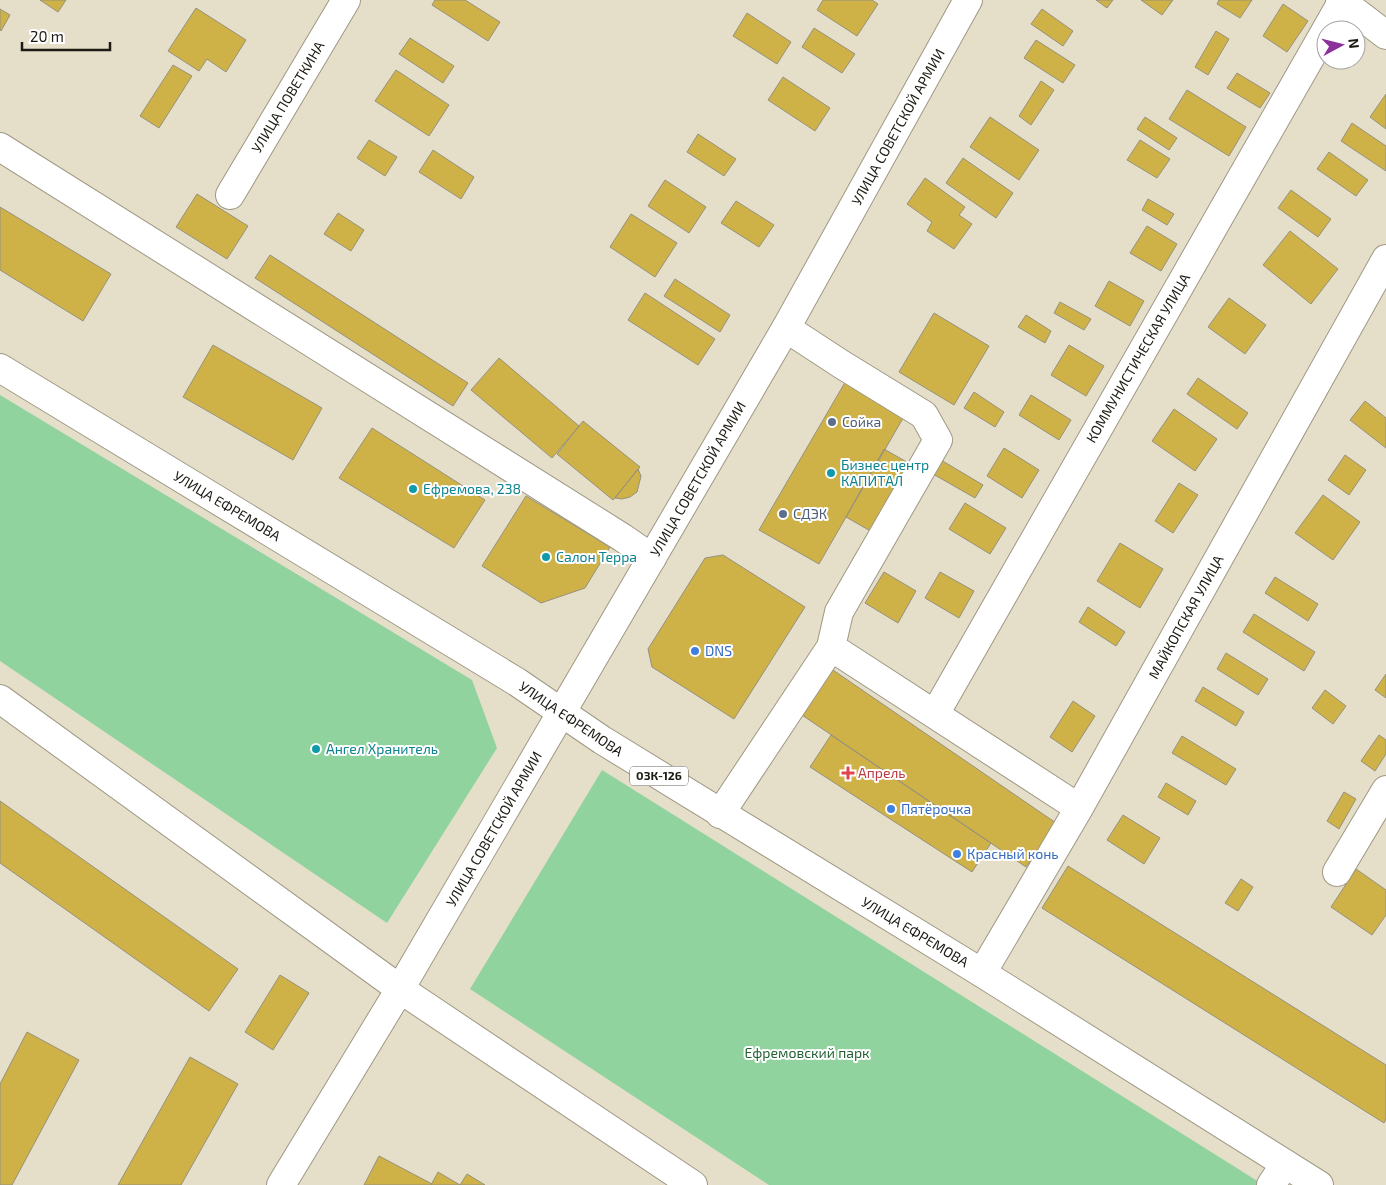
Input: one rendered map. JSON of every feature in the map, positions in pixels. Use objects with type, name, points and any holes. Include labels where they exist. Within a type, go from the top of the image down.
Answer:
[{"type":"main road","name":"УЛИЦА ПОВЕТКИНА","points":[[230,195],[346,0]]},
{"type":"main road","name":"УЛИЦА СОВЕТСКОЙ АРМИИ","points":[[281,1185],[400,989],[786,328],[968,0]]},
{"type":"main road","name":"КОММУНИСТИЧЕСКАЯ УЛИЦА","points":[[935,714],[1341,1],[1386,35]]},
{"type":"main road","points":[[0,147],[231,290],[652,558]]},
{"type":"main road","name":"МАЙКОПСКАЯ УЛИЦА","points":[[982,973],[1079,808],[1386,259]]},
{"type":"main road","points":[[720,814],[831,647],[840,612],[938,440],[924,415],[786,328]]},
{"type":"main road","name":"УЛИЦА ЕФРЕМОВА","points":[[0,368],[516,682],[602,740],[720,814],[982,973],[1278,1174],[1318,1185]]},
{"type":"main road","points":[[831,647],[1079,808]]},
{"type":"main road","points":[[0,699],[400,989],[693,1185]]},
{"type":"main road","points":[[1338,872],[1386,790]]},
{"type":"green space","points":[[0,395],[472,680],[497,748],[387,923],[0,661]]},
{"type":"green space","name":"Ефремовский парк","points":[[602,770],[1259,1182],[1257,1185],[769,1185],[470,989]]},
{"type":"building","points":[[40,0],[66,0],[58,12]]},
{"type":"building","points":[[435,0],[465,0],[500,22],[488,41],[432,5]]},
{"type":"building","points":[[823,0],[872,0],[878,4],[857,36],[817,10]]},
{"type":"building","points":[[1096,0],[1113,0],[1107,8]]},
{"type":"building","points":[[1141,0],[1173,0],[1162,15]]},
{"type":"building","points":[[1219,0],[1252,0],[1240,18],[1217,4]]},
{"type":"building","points":[[1283,4],[1308,21],[1287,52],[1263,36]]},
{"type":"building","points":[[196,8],[246,40],[226,72],[207,59],[199,71],[168,51]]},
{"type":"building","points":[[0,9],[10,15],[1,31],[0,30]]},
{"type":"building","points":[[1042,9],[1073,31],[1063,46],[1031,24]]},
{"type":"building","points":[[747,13],[791,42],[777,64],[733,36]]},
{"type":"building","points":[[814,28],[855,54],[842,73],[802,47]]},
{"type":"building","points":[[1216,31],[1229,39],[1208,75],[1195,67]]},
{"type":"building","points":[[410,38],[454,66],[443,83],[399,54]]},
{"type":"building","points":[[1036,40],[1075,65],[1063,83],[1024,58]]},
{"type":"building","points":[[173,65],[192,76],[159,128],[140,116]]},
{"type":"building","points":[[396,70],[449,105],[429,136],[375,101]]},
{"type":"building","points":[[1237,73],[1270,93],[1260,108],[1227,88]]},
{"type":"building","points":[[783,77],[830,108],[815,131],[768,100]]},
{"type":"building","points":[[1041,81],[1054,90],[1031,125],[1019,116]]},
{"type":"building","points":[[1187,90],[1246,127],[1229,156],[1169,119]]},
{"type":"building","points":[[1386,94],[1386,129],[1370,117]]},
{"type":"building","points":[[990,117],[1039,150],[1019,180],[970,147]]},
{"type":"building","points":[[1145,117],[1177,138],[1169,150],[1137,129]]},
{"type":"building","points":[[1352,123],[1386,146],[1386,171],[1341,141]]},
{"type":"building","points":[[698,134],[736,159],[724,176],[687,152]]},
{"type":"building","points":[[369,140],[397,157],[385,176],[357,158]]},
{"type":"building","points":[[1140,140],[1170,159],[1157,178],[1127,160]]},
{"type":"building","points":[[433,150],[474,177],[461,199],[419,172]]},
{"type":"building","points":[[1329,152],[1368,180],[1356,196],[1317,169]]},
{"type":"building","points":[[963,158],[1013,193],[996,218],[946,183]]},
{"type":"building","points":[[925,178],[965,207],[959,215],[972,224],[954,249],[927,231],[932,222],[907,204]]},
{"type":"building","points":[[665,180],[706,207],[689,233],[648,206]]},
{"type":"building","points":[[1291,190],[1331,219],[1318,237],[1278,208]]},
{"type":"building","points":[[197,194],[248,226],[227,259],[176,227]]},
{"type":"building","points":[[1148,199],[1174,214],[1167,225],[1142,210]]},
{"type":"building","points":[[736,201],[774,225],[759,247],[721,223]]},
{"type":"building","points":[[0,207],[111,274],[83,321],[0,270]]},
{"type":"building","points":[[338,213],[364,230],[351,251],[324,234]]},
{"type":"building","points":[[631,214],[677,243],[655,277],[610,247]]},
{"type":"building","points":[[1147,226],[1177,244],[1161,271],[1130,253]]},
{"type":"building","points":[[1290,231],[1338,269],[1311,304],[1263,265]]},
{"type":"building","points":[[270,255],[468,383],[453,406],[255,278]]},
{"type":"building","points":[[675,279],[730,315],[720,332],[664,296]]},
{"type":"building","points":[[1109,281],[1144,301],[1130,326],[1095,306]]},
{"type":"building","points":[[645,293],[715,339],[698,365],[628,320]]},
{"type":"building","points":[[1229,298],[1266,325],[1245,354],[1208,327]]},
{"type":"building","points":[[1060,302],[1091,319],[1084,330],[1054,313]]},
{"type":"building","points":[[934,313],[989,346],[954,405],[899,372]]},
{"type":"building","points":[[1026,315],[1051,331],[1045,343],[1018,327]]},
{"type":"building","points":[[213,345],[322,408],[293,460],[183,397]]},
{"type":"building","points":[[1069,345],[1104,366],[1086,396],[1051,375]]},
{"type":"building","points":[[499,358],[579,426],[552,458],[471,390]]},
{"type":"building","points":[[1198,378],[1248,413],[1237,429],[1187,394]]},
{"type":"building","name":"Бизнес центр КАПИТАЛ","points":[[847,379],[906,413],[819,564],[759,530]]},
{"type":"building","points":[[974,392],[1004,412],[995,427],[964,408]]},
{"type":"building","points":[[1031,395],[1071,420],[1059,440],[1019,415]]},
{"type":"building","points":[[1365,401],[1386,418],[1386,448],[1350,420]]},
{"type":"building","points":[[1174,409],[1217,439],[1195,471],[1152,441]]},
{"type":"building","points":[[583,421],[640,467],[613,500],[557,454]]},
{"type":"building","name":"Ефремова, 238","points":[[372,428],[485,500],[454,548],[339,478]]},
{"type":"building","points":[[1004,448],[1039,470],[1022,498],[987,476]]},
{"type":"building","points":[[884,449],[912,465],[874,533],[846,517]]},
{"type":"building","points":[[1345,455],[1366,470],[1349,495],[1328,480]]},
{"type":"building","points":[[941,460],[983,485],[975,498],[933,474]]},
{"type":"building","points":[[638,469],[641,476],[637,492],[630,497],[615,498]]},
{"type":"building","points":[[1179,483],[1198,495],[1173,533],[1155,521]]},
{"type":"building","points":[[1323,495],[1360,522],[1333,560],[1295,533]]},
{"type":"building","name":"Салон Терра","points":[[526,496],[610,547],[585,588],[541,603],[482,566]]},
{"type":"building","points":[[965,503],[1006,528],[990,554],[949,529]]},
{"type":"building","points":[[1120,543],[1163,569],[1140,608],[1097,581]]},
{"type":"building","points":[[723,555],[805,607],[734,719],[652,667],[648,649],[705,558]]},
{"type":"building","points":[[884,572],[916,591],[898,623],[865,603]]},
{"type":"building","points":[[940,572],[974,591],[959,618],[925,598]]},
{"type":"building","points":[[1275,577],[1318,604],[1308,621],[1265,593]]},
{"type":"building","points":[[1088,607],[1125,632],[1116,646],[1079,622]]},
{"type":"building","points":[[1254,614],[1315,652],[1304,671],[1243,632]]},
{"type":"building","points":[[1226,653],[1268,679],[1258,695],[1217,669]]},
{"type":"building","points":[[830,668],[1056,823],[1026,867],[799,713]]},
{"type":"building","points":[[1386,674],[1386,698],[1375,690]]},
{"type":"building","points":[[1203,687],[1244,712],[1236,726],[1195,701]]},
{"type":"building","points":[[1325,690],[1346,706],[1333,724],[1312,708]]},
{"type":"building","points":[[1073,701],[1095,716],[1072,752],[1050,737]]},
{"type":"building","points":[[831,735],[991,843],[972,872],[810,767]]},
{"type":"building","points":[[1379,735],[1386,740],[1386,754],[1375,771],[1361,761]]},
{"type":"building","points":[[1182,736],[1236,769],[1226,785],[1172,753]]},
{"type":"building","points":[[1166,783],[1196,801],[1188,815],[1158,797]]},
{"type":"building","points":[[1344,792],[1356,799],[1339,829],[1327,821]]},
{"type":"building","points":[[0,801],[238,969],[209,1011],[0,863]]},
{"type":"building","points":[[1123,815],[1160,838],[1144,864],[1107,840]]},
{"type":"building","points":[[1068,866],[1386,1065],[1386,1119],[1384,1123],[1042,908]]},
{"type":"building","points":[[1356,869],[1386,890],[1386,915],[1372,935],[1331,907]]},
{"type":"building","points":[[1241,879],[1253,887],[1238,911],[1225,903]]},
{"type":"building","points":[[280,975],[309,993],[273,1050],[245,1032]]},
{"type":"building","points":[[27,1032],[79,1060],[12,1185],[0,1185],[0,1084]]},
{"type":"building","points":[[190,1057],[238,1084],[181,1185],[118,1185]]},
{"type":"building","points":[[379,1156],[432,1184],[364,1185]]},
{"type":"building","points":[[438,1172],[460,1185],[431,1185]]},
{"type":"building","points":[[467,1174],[485,1185],[460,1185]]},
{"type":"place","name":"Сойка","points":[[832,422]]},
{"type":"place","name":"Бизнес центр КАПИТАЛ","points":[[831,473]]},
{"type":"place","name":"Ефремова, 238","points":[[413,489]]},
{"type":"place","name":"СДЭК","points":[[783,514]]},
{"type":"place","name":"Салон Терра","points":[[546,557]]},
{"type":"place","name":"DNS","points":[[695,651]]},
{"type":"place","name":"Ангел Хранитель","points":[[316,749]]},
{"type":"place","name":"Апрель","points":[[848,773]]},
{"type":"place","name":"Пятёрочка","points":[[891,809]]},
{"type":"place","name":"Красный конь","points":[[957,854]]}]
